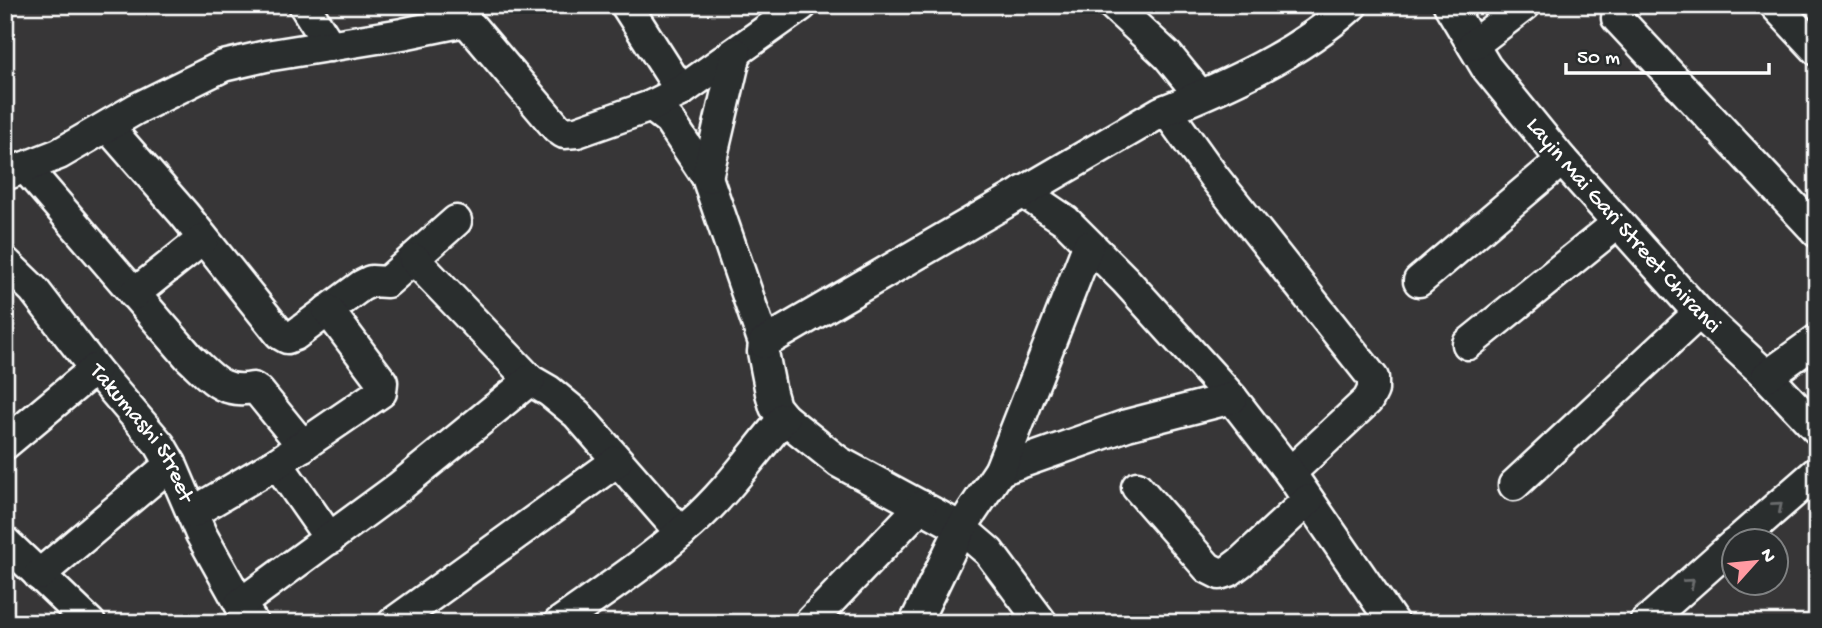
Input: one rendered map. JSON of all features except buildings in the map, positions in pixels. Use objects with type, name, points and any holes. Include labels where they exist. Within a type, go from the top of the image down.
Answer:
[{"type":"street","points":[[304,5],[330,46]]},
{"type":"street","points":[[626,5],[681,91]]},
{"type":"street","points":[[303,446],[259,392],[253,388],[239,391],[228,389],[189,357],[134,294],[15,171],[60,154],[136,109],[223,66],[460,22],[468,23],[557,128],[564,133],[577,132],[651,106],[681,91],[803,5]]},
{"type":"street","points":[[1113,5],[1168,56],[1200,95]]},
{"type":"street","points":[[764,343],[1166,110],[1280,57],[1335,21],[1352,5]]},
{"type":"street","name":"Layin Mai Gari Street Chiranci","points":[[1449,5],[1486,67],[1562,160],[1699,313],[1767,376],[1817,429]]},
{"type":"street","points":[[1473,45],[1525,5]]},
{"type":"street","points":[[1775,5],[1812,36]]},
{"type":"street","points":[[1617,18],[1817,232]]},
{"type":"street","points":[[707,177],[736,53]]},
{"type":"street","points":[[651,106],[669,120],[707,177],[764,343],[763,352],[775,407],[784,418],[839,462],[961,528],[989,552],[1042,623]]},
{"type":"street","points":[[1166,110],[1214,177],[1373,378],[1373,390],[1368,400],[1290,472]]},
{"type":"street","points":[[108,127],[280,334],[287,338],[371,281],[387,282],[456,221]]},
{"type":"street","points":[[1419,281],[1562,160]]},
{"type":"street","points":[[1023,192],[1066,221],[1088,246],[1126,281],[1232,398],[1290,472],[1393,623]]},
{"type":"street","points":[[1468,344],[1618,223]]},
{"type":"street","points":[[134,294],[203,239]]},
{"type":"street","points":[[915,623],[961,528],[1000,470],[1088,246]]},
{"type":"street","points":[[414,259],[530,380],[549,391],[577,414],[681,533]]},
{"type":"street","name":"Takumashi Street","points":[[5,262],[34,289],[95,369],[160,445],[192,513],[246,613]]},
{"type":"street","points":[[192,513],[277,463],[381,392],[382,382],[328,310]]},
{"type":"street","points":[[1514,485],[1699,313]]},
{"type":"street","points":[[1767,376],[1817,340]]},
{"type":"street","points":[[5,444],[95,369]]},
{"type":"street","points":[[246,613],[330,539],[399,487],[530,380]]},
{"type":"street","points":[[1000,470],[1127,425],[1232,398]]},
{"type":"street","points":[[559,623],[645,563],[681,533],[733,480],[784,418]]},
{"type":"street","points":[[393,623],[617,461]]},
{"type":"street","points":[[277,463],[330,539]]},
{"type":"street","points":[[39,575],[171,464]]},
{"type":"street","points":[[1756,526],[1817,472]]},
{"type":"street","points":[[1137,487],[1208,568],[1220,574],[1241,562],[1308,500]]},
{"type":"street","points":[[809,623],[921,506]]},
{"type":"street","points":[[5,542],[86,622]]},
{"type":"street","points":[[1645,623],[1720,556]]}]
